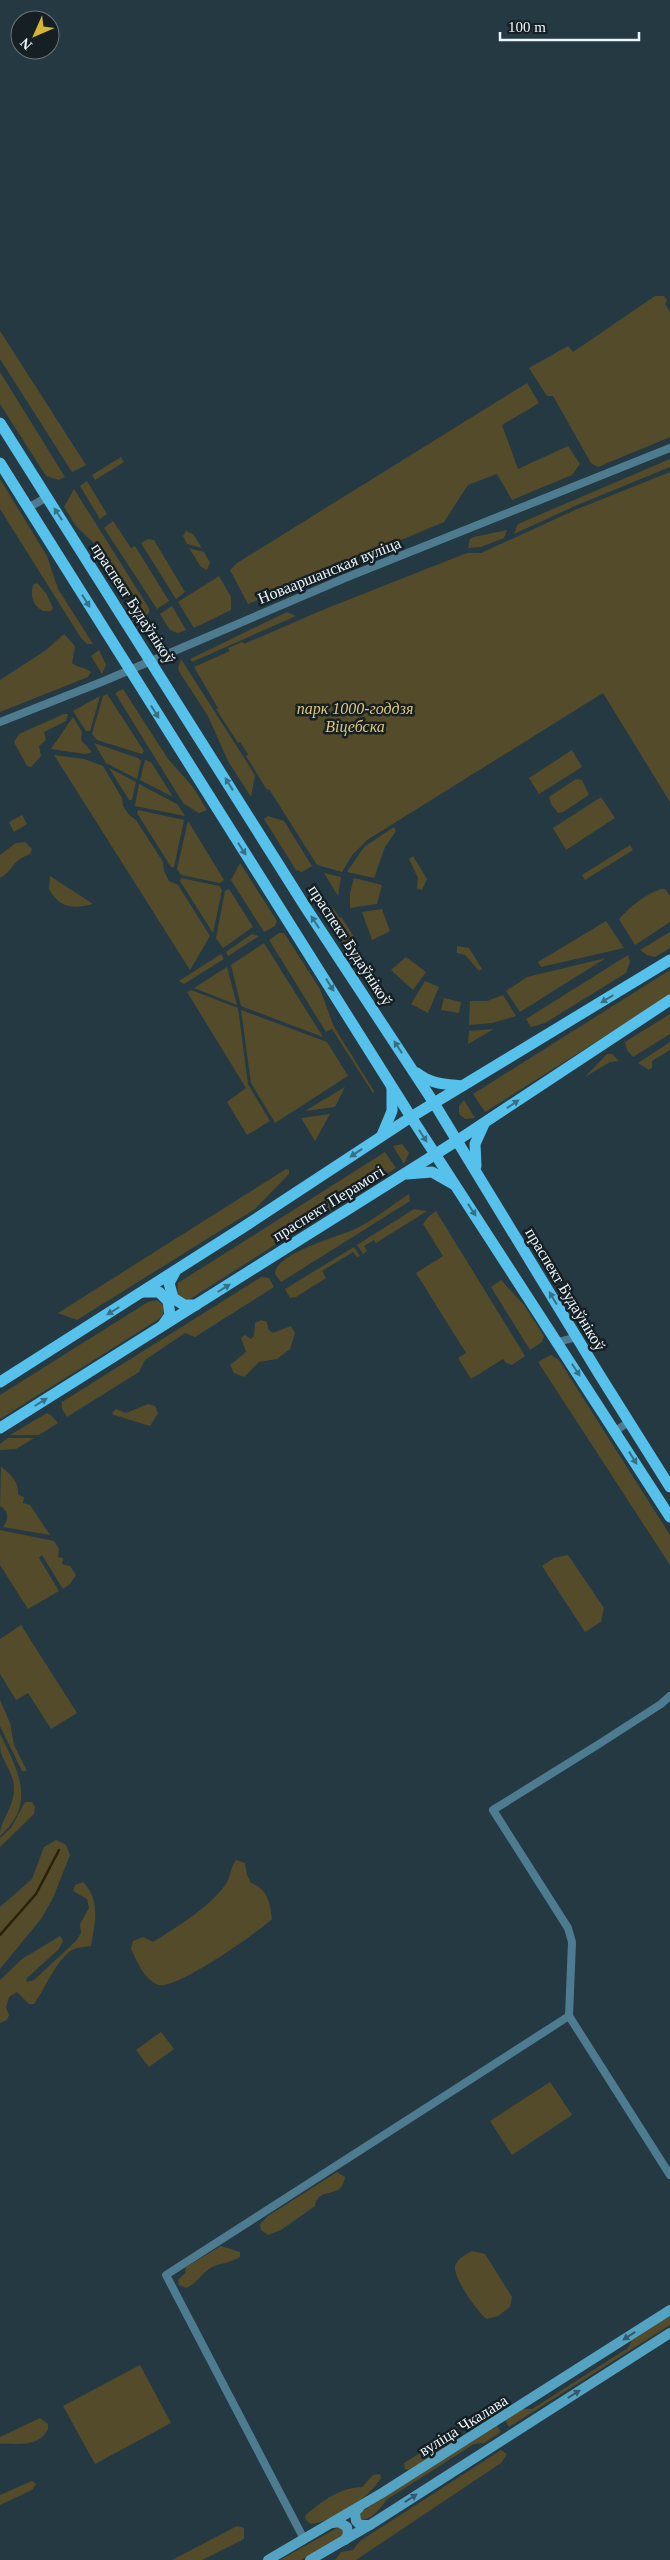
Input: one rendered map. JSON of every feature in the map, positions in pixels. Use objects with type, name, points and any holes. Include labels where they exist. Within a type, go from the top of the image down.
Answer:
[{"type":"main road","name":"праспект Будаўнікоў","points":[[0,423],[306,908],[458,1140],[670,1487]]},
{"type":"main road","name":"праспект Будаўнікоў","points":[[0,463],[411,1117],[670,1517]]},
{"type":"main road","name":"праспект Перамогі","points":[[0,1382],[142,1293],[411,1117],[670,960]]},
{"type":"main road","name":"праспект Перамогі","points":[[0,1428],[485,1123],[670,1000]]},
{"type":"main road","points":[[412,1070],[427,1081],[462,1086]]},
{"type":"main road","points":[[381,1136],[392,1111],[391,1084]]},
{"type":"main road","points":[[478,1172],[474,1156],[475,1144],[485,1123]]},
{"type":"main road","points":[[405,1174],[432,1172],[456,1186]]},
{"type":"main road","points":[[176,1270],[169,1283],[173,1298],[184,1305],[197,1304]]},
{"type":"main road","points":[[142,1293],[150,1290],[159,1292],[168,1301],[170,1315],[162,1326]]},
{"type":"main road","name":"вуліца Чкалава","points":[[268,2560],[359,2508],[668,2312]]},
{"type":"main road","name":"вуліца Чкалава","points":[[310,2560],[370,2525],[670,2333]]},
{"type":"main road","points":[[359,2508],[354,2515],[356,2521],[360,2525],[370,2525]]},
{"type":"main road","points":[[333,2522],[340,2522],[347,2528],[348,2534],[345,2540]]},
{"type":"street","name":"Новааршанская вуліца","points":[[0,722],[129,670],[327,586],[670,448]]},
{"type":"street","points":[[28,508],[47,497]]},
{"type":"street","points":[[558,1342],[577,1337]]},
{"type":"street","points":[[615,1431],[629,1422]]},
{"type":"street","points":[[670,1696],[606,1740],[493,1810],[568,1928],[572,1942],[569,2016],[670,2175]]},
{"type":"street","points":[[304,2539],[166,2275],[569,2016]]},
{"type":"green space","points":[[655,296],[664,296],[667,300],[665,304],[670,312],[670,437],[598,467],[591,463],[553,396],[547,396],[529,368],[568,346],[573,352]]},
{"type":"green space","points":[[0,331],[86,465],[72,472],[0,359]]},
{"type":"green space","points":[[0,372],[65,477],[59,480],[46,476],[0,404]]},
{"type":"green space","points":[[527,383],[539,403],[502,425],[518,469],[568,446],[580,464],[572,475],[512,500],[497,474],[468,485],[444,522],[248,604],[230,570],[237,563]]},
{"type":"green space","points":[[121,457],[124,462],[95,480],[92,475]]},
{"type":"green space","points":[[670,459],[670,467],[575,506],[514,534],[518,524]]},
{"type":"green space","name":"парк 1000-годдзя Віцебска","points":[[670,472],[670,802],[603,693],[367,840],[353,854],[342,872],[317,865],[269,789],[267,790],[246,756],[248,754],[240,742],[238,743],[216,709],[218,708],[194,667],[230,651],[228,648],[242,642],[244,644],[325,609],[467,553],[481,553],[575,510]]},
{"type":"green space","points":[[0,479],[47,556],[58,589],[93,644],[87,644],[81,638],[0,509]]},
{"type":"green space","points":[[87,481],[107,514],[100,519],[80,486]]},
{"type":"green space","points":[[74,489],[149,608],[149,613],[145,616],[107,556],[76,526],[64,507]]},
{"type":"green space","points":[[113,521],[131,548],[135,546],[169,601],[157,609],[104,528]]},
{"type":"green space","points":[[507,530],[504,538],[481,547],[468,548],[470,539]]},
{"type":"green space","points":[[186,531],[193,534],[202,548],[187,544],[183,536]]},
{"type":"green space","points":[[148,539],[154,540],[185,592],[176,599],[141,543]]},
{"type":"green space","points":[[189,548],[204,552],[210,563],[207,570],[201,567]]},
{"type":"green space","points":[[219,576],[231,597],[231,610],[194,628],[178,602]]},
{"type":"green space","points":[[37,583],[46,593],[53,608],[51,611],[43,611],[35,603],[32,589],[33,585]]},
{"type":"green space","points":[[172,606],[186,630],[178,633],[170,630],[160,614]]},
{"type":"green space","points":[[287,612],[296,616],[192,662],[190,659]]},
{"type":"green space","points":[[64,634],[75,646],[72,663],[91,672],[88,677],[0,712],[0,680],[46,650]]},
{"type":"green space","points":[[99,650],[106,665],[102,674],[91,656]]},
{"type":"green space","points":[[181,659],[255,775],[251,797],[228,761],[208,716],[180,673],[178,668]]},
{"type":"green space","points":[[123,689],[168,759],[193,787],[207,810],[199,813],[183,803],[115,693]]},
{"type":"green space","points":[[107,694],[144,751],[142,754],[97,740],[92,734],[103,696]]},
{"type":"green space","points":[[100,696],[90,731],[86,731],[73,711]]},
{"type":"green space","points":[[64,714],[68,714],[66,721],[44,732],[46,740],[39,746],[41,756],[31,767],[27,766],[14,742],[19,734]]},
{"type":"green space","points":[[73,717],[82,732],[81,740],[92,752],[86,754],[51,749]]},
{"type":"green space","points":[[94,743],[138,758],[141,761],[137,779],[106,763]]},
{"type":"green space","points":[[572,750],[582,767],[539,794],[529,778]]},
{"type":"green space","points":[[54,755],[84,759],[103,766],[122,798],[123,806],[129,815],[136,820],[163,862],[164,871],[169,881],[178,885],[210,936],[190,970]]},
{"type":"green space","points":[[145,760],[151,762],[173,797],[140,780]]},
{"type":"green space","points":[[109,768],[136,782],[132,800],[129,800]]},
{"type":"green space","points":[[576,779],[582,780],[589,795],[563,812],[558,813],[551,804],[549,797]]},
{"type":"green space","points":[[139,784],[177,804],[185,816],[135,806]]},
{"type":"green space","points":[[601,797],[615,818],[566,850],[553,828]]},
{"type":"green space","points":[[138,810],[184,820],[174,867],[171,867],[137,813]]},
{"type":"green space","points":[[22,815],[27,824],[14,832],[9,822]]},
{"type":"green space","points":[[268,816],[284,821],[312,866],[302,872],[296,870],[264,819]]},
{"type":"green space","points":[[188,821],[224,880],[220,883],[181,875],[177,869]]},
{"type":"green space","points":[[394,827],[396,831],[385,847],[374,878],[347,872],[364,847]]},
{"type":"green space","points":[[25,842],[32,849],[30,854],[15,863],[0,878],[0,855],[16,843]]},
{"type":"green space","points":[[630,845],[633,850],[585,880],[582,875]]},
{"type":"green space","points":[[413,856],[427,879],[422,890],[417,889],[418,878],[409,859]]},
{"type":"green space","points":[[240,863],[277,921],[275,926],[264,932],[231,880]]},
{"type":"green space","points":[[324,873],[341,877],[338,896]]},
{"type":"green space","points":[[50,876],[93,904],[74,907],[63,904],[53,896],[49,889]]},
{"type":"green space","points":[[181,878],[219,886],[222,890],[213,933],[180,881]]},
{"type":"green space","points":[[354,878],[382,885],[377,904],[350,908],[350,893]]},
{"type":"green space","points":[[229,889],[253,927],[223,948],[216,938],[225,891]]},
{"type":"green space","points":[[661,889],[665,889],[670,896],[670,922],[635,945],[619,919],[638,902]]},
{"type":"green space","points":[[329,907],[333,908],[339,917],[342,918],[354,937],[357,951],[371,976],[353,960],[328,919]]},
{"type":"green space","points":[[382,909],[390,931],[372,940],[362,912]]},
{"type":"green space","points":[[606,921],[624,948],[541,967],[538,962]]},
{"type":"green space","points":[[670,932],[670,948],[655,957],[647,955],[640,950]]},
{"type":"green space","points":[[279,933],[284,933],[320,989],[334,1027],[374,1091],[373,1093],[332,1029],[326,1032],[269,940]]},
{"type":"green space","points":[[252,934],[259,936],[228,956],[226,952]]},
{"type":"green space","points":[[264,943],[323,1037],[241,1006],[231,965]]},
{"type":"green space","points":[[457,946],[469,948],[482,969],[479,971],[465,955],[457,953]]},
{"type":"green space","points":[[221,954],[224,959],[184,984],[179,981]]},
{"type":"green space","points":[[628,955],[630,962],[626,973],[545,1023],[531,1027],[526,1019]]},
{"type":"green space","points":[[406,957],[426,972],[413,990],[391,970]]},
{"type":"green space","points":[[606,958],[520,1012],[506,991],[527,977]]},
{"type":"green space","points":[[227,967],[237,1005],[194,988]]},
{"type":"green space","points":[[670,970],[670,995],[485,1112],[473,1094]]},
{"type":"green space","points":[[425,981],[439,987],[428,1013],[411,1004]]},
{"type":"green space","points":[[191,990],[238,1008],[248,1084],[270,1121],[247,1135],[227,1102],[246,1088],[187,992]]},
{"type":"green space","points":[[503,995],[516,1016],[492,1023],[469,1025],[470,1001],[487,1001]]},
{"type":"green space","points":[[444,998],[461,1002],[459,1013],[441,1010]]},
{"type":"green space","points":[[241,1010],[327,1042],[348,1076],[275,1123],[251,1083]]},
{"type":"green space","points":[[670,1014],[670,1034],[633,1057],[627,1050],[625,1042]]},
{"type":"green space","points":[[494,1029],[468,1044],[469,1031]]},
{"type":"green space","points":[[670,1042],[670,1050],[652,1061],[652,1068],[649,1070],[638,1063]]},
{"type":"green space","points":[[607,1054],[612,1054],[619,1061],[610,1062],[585,1077]]},
{"type":"green space","points":[[345,1087],[335,1107],[305,1111]]},
{"type":"green space","points":[[464,1100],[475,1118],[465,1119],[459,1114],[459,1106]]},
{"type":"green space","points":[[330,1114],[315,1141],[301,1118]]},
{"type":"green space","points":[[402,1144],[409,1153],[404,1164],[393,1146]]},
{"type":"green space","points":[[385,1152],[396,1168],[190,1299],[184,1299],[177,1294],[178,1283]]},
{"type":"green space","points":[[286,1169],[289,1170],[289,1174],[255,1209],[77,1320],[58,1313]]},
{"type":"green space","points":[[409,1194],[410,1201],[281,1282],[275,1274],[278,1266],[297,1252],[357,1228]]},
{"type":"green space","points":[[414,1209],[427,1211],[376,1243],[374,1240],[364,1246],[367,1251],[363,1254],[357,1245]]},
{"type":"green space","points":[[436,1211],[525,1356],[512,1365],[506,1363],[503,1359],[471,1379],[458,1358],[466,1353],[416,1273],[443,1256],[423,1224]]},
{"type":"green space","points":[[354,1247],[360,1256],[357,1257],[353,1252],[322,1271],[326,1278],[296,1297],[290,1298],[285,1289]]},
{"type":"green space","points":[[261,1277],[269,1278],[274,1287],[195,1337],[185,1333],[145,1360],[139,1372],[67,1417],[62,1409],[62,1402]]},
{"type":"green space","points":[[501,1280],[524,1305],[544,1336],[542,1342],[530,1350],[491,1287]]},
{"type":"green space","points":[[157,1300],[164,1306],[165,1312],[159,1319],[0,1419],[0,1395],[148,1302]]},
{"type":"green space","points":[[261,1320],[267,1322],[268,1329],[273,1333],[291,1326],[295,1333],[290,1349],[277,1359],[259,1362],[244,1377],[234,1373],[230,1365],[246,1352],[241,1338],[245,1335],[251,1339],[254,1336],[255,1323]]},
{"type":"green space","points":[[551,1355],[559,1360],[670,1535],[670,1565],[538,1362]]},
{"type":"green space","points":[[148,1404],[155,1406],[158,1413],[150,1426],[112,1413],[116,1409],[126,1413]]},
{"type":"green space","points":[[47,1413],[58,1423],[39,1435],[10,1435]]},
{"type":"green space","points":[[8,1438],[34,1438],[16,1449],[0,1450],[0,1444]]},
{"type":"green space","points":[[1,1467],[14,1479],[18,1495],[24,1497],[23,1503],[30,1505],[50,1535],[3,1527],[7,1515],[0,1506]]},
{"type":"green space","points":[[0,1530],[54,1541],[59,1549],[58,1557],[63,1558],[62,1564],[70,1566],[76,1575],[70,1584],[63,1589],[42,1555],[39,1558],[59,1591],[28,1609],[0,1565]]},
{"type":"green space","points":[[568,1555],[604,1608],[601,1622],[585,1632],[542,1566],[554,1558]]},
{"type":"green space","points":[[21,1625],[77,1713],[51,1729],[28,1693],[16,1700],[0,1674],[0,1639]]},
{"type":"green space","points":[[0,1700],[10,1723],[14,1745],[27,1771],[22,1771],[0,1726]]},
{"type":"green space","points":[[0,1734],[18,1774],[21,1786],[21,1799],[18,1812],[11,1824],[0,1836],[2,1825],[12,1802],[14,1784],[1,1753]]},
{"type":"green space","points":[[25,1802],[32,1802],[35,1807],[34,1814],[0,1847],[0,1838],[11,1828]]},
{"type":"green space","points":[[56,1840],[66,1845],[70,1855],[53,1898],[41,1919],[0,1969],[0,1907],[32,1879],[44,1847]]},
{"type":"green space","points":[[236,1860],[245,1863],[247,1875],[251,1883],[265,1893],[269,1902],[272,1919],[216,1959],[182,1979],[168,1984],[159,1985],[154,1983],[145,1975],[131,1949],[133,1941],[143,1937],[153,1942],[202,1909],[226,1884]]},
{"type":"green space","points":[[83,1882],[92,1896],[95,1912],[91,1946],[74,1949],[63,1958],[34,2004],[29,2004],[17,1992],[9,1997],[6,2008],[9,2015],[7,2020],[0,2023],[0,1980],[22,1959],[60,1936],[63,1941],[59,1949],[26,1979],[27,1982],[34,1980],[76,1941],[81,1933],[80,1924],[89,1908],[87,1899],[73,1891],[75,1885]]},
{"type":"green space","points":[[161,2032],[174,2049],[149,2067],[136,2050]]},
{"type":"green space","points":[[550,2082],[572,2115],[512,2155],[490,2121]]},
{"type":"green space","points":[[337,2172],[345,2177],[339,2189],[321,2196],[315,2206],[281,2230],[268,2235],[261,2230],[260,2224],[268,2216]]},
{"type":"green space","points":[[221,2246],[240,2252],[240,2257],[212,2267],[186,2288],[179,2285],[178,2280],[185,2273],[186,2267]]},
{"type":"green space","points":[[472,2251],[485,2254],[512,2297],[510,2307],[498,2316],[487,2319],[483,2315],[472,2303],[455,2271],[456,2263]]},
{"type":"green space","points":[[670,2316],[670,2325],[509,2427],[505,2420],[522,2409],[532,2409],[628,2348],[632,2340]]},
{"type":"green space","points":[[140,2365],[171,2423],[95,2464],[63,2406]]},
{"type":"green space","points":[[40,2418],[48,2424],[48,2429],[39,2439],[20,2444],[0,2444],[0,2437]]},
{"type":"green space","points":[[497,2426],[501,2432],[484,2443],[474,2444],[386,2500],[371,2517],[363,2520],[359,2519],[361,2512]]},
{"type":"green space","points":[[455,2434],[457,2438],[455,2442],[409,2470],[405,2469],[404,2463],[449,2435]]},
{"type":"green space","points":[[501,2450],[507,2454],[501,2463],[356,2560],[335,2560],[341,2552],[353,2550],[360,2541]]},
{"type":"green space","points":[[380,2474],[381,2478],[375,2486],[351,2507],[321,2522],[311,2524],[306,2520],[305,2516],[324,2501],[339,2492],[362,2487],[373,2475]]},
{"type":"green space","points":[[32,2481],[36,2484],[32,2490],[0,2505],[0,2495]]},
{"type":"green space","points":[[237,2526],[244,2528],[244,2539],[202,2560],[172,2560]]},
{"type":"green space","points":[[339,2527],[343,2527],[344,2535],[301,2560],[280,2560]]},
{"type":"waterway","points":[[0,1935],[36,1894],[59,1850]]}]
